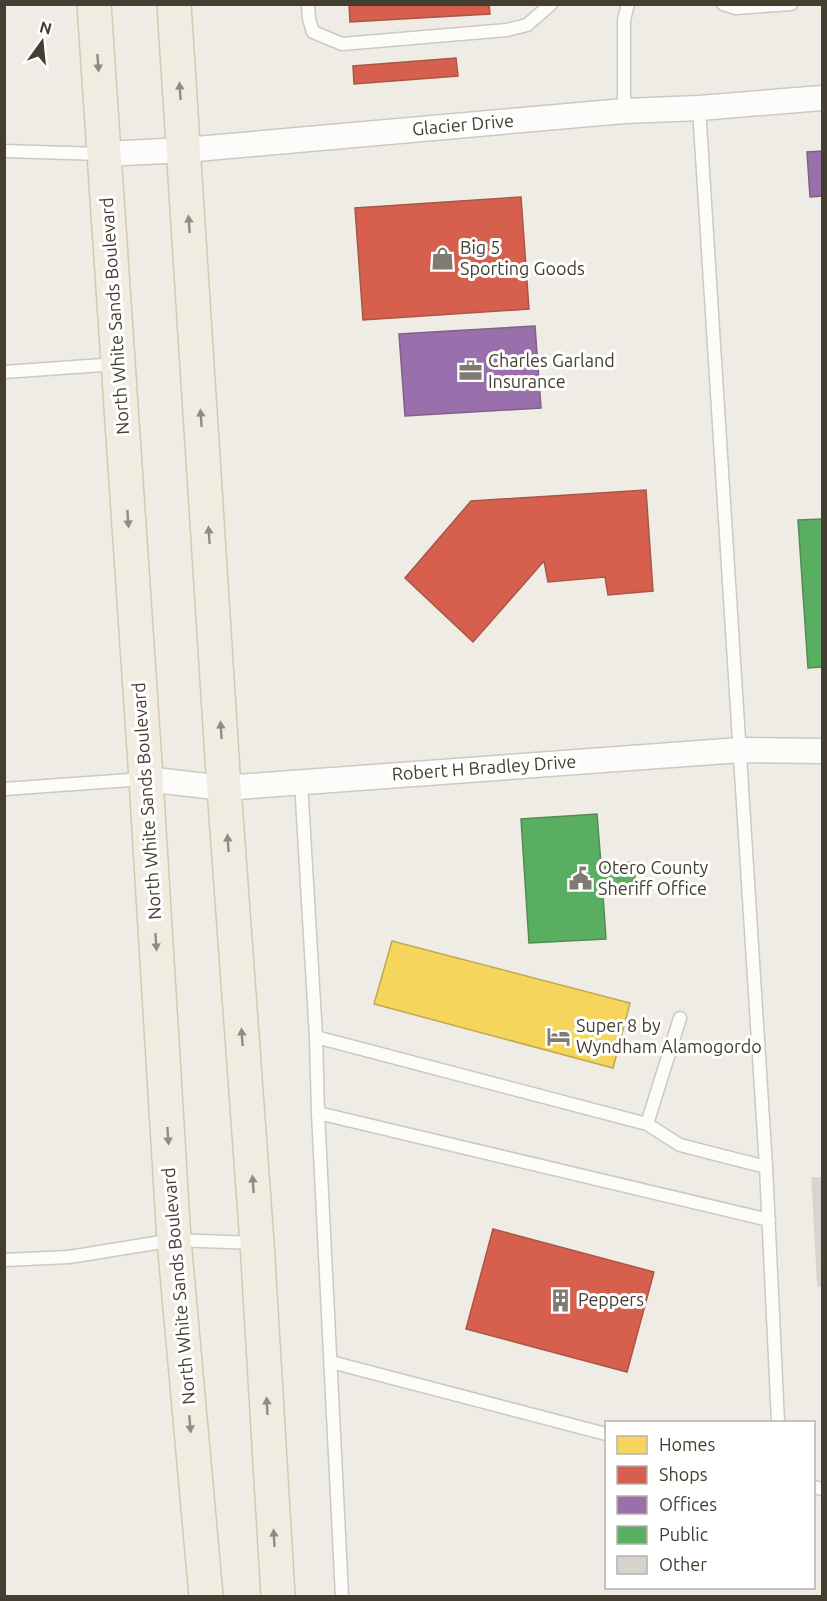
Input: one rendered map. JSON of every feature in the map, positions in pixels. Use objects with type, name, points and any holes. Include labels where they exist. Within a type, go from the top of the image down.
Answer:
[{"type":"main road","name":"North White Sands Boulevard","points":[[94,4],[146,779],[174,1240],[206,1596]]},
{"type":"main road","points":[[174,4],[224,789],[257,1243],[278,1596]]},
{"type":"street","name":"Glacier Drive","points":[[104,154],[185,150],[624,111],[699,108],[822,98]]},
{"type":"street","name":"Robert H Bradley Drive","points":[[146,779],[224,789],[740,750],[822,751]]},
{"type":"lane","points":[[308,4],[313,32],[342,44],[507,30],[527,25],[551,4]]},
{"type":"lane","points":[[624,111],[624,20],[628,4]]},
{"type":"lane","points":[[723,4],[736,8],[790,4]]},
{"type":"lane","points":[[699,108],[766,1167],[778,1421]]},
{"type":"lane","points":[[4,151],[104,154]]},
{"type":"lane","points":[[4,372],[118,363]]},
{"type":"lane","points":[[4,789],[146,779]]},
{"type":"lane","points":[[301,782],[316,1037],[342,1596]]},
{"type":"lane","points":[[647,1124],[680,1018]]},
{"type":"lane","points":[[316,1037],[647,1124],[680,1145],[766,1167]]},
{"type":"lane","points":[[318,1113],[769,1220]]},
{"type":"lane","points":[[4,1260],[69,1257],[174,1240],[257,1243]]},
{"type":"lane","points":[[331,1362],[605,1434]]},
{"type":"building: Homes","name":"Super 8 by Wyndham Alamogordo","points":[[392,941],[630,1003],[613,1068],[374,1004]]},
{"type":"building: Shops","points":[[349,4],[489,4],[490,14],[350,22]]},
{"type":"building: Shops","points":[[456,58],[458,76],[354,84],[353,66]]},
{"type":"building: Shops","name":"Big 5 Sporting Goods","points":[[521,197],[529,309],[363,320],[355,208]]},
{"type":"building: Shops","points":[[646,490],[653,591],[608,595],[605,577],[548,582],[544,561],[473,642],[405,578],[471,501]]},
{"type":"building: Shops","name":"Peppers","points":[[493,1229],[654,1272],[627,1372],[466,1329]]},
{"type":"building: Offices","points":[[822,151],[822,196],[810,197],[807,152]]},
{"type":"building: Offices","name":"Charles Garland Insurance","points":[[535,326],[541,408],[405,416],[399,334]]},
{"type":"building: Public","points":[[822,519],[822,667],[808,668],[798,520]]},
{"type":"building: Public","name":"Otero County Sheriff Office","points":[[597,814],[601,864],[634,862],[636,893],[603,895],[606,939],[529,943],[521,819]]},
{"type":"building: Other","points":[[812,1178],[822,1178],[822,1286],[818,1286]]},
{"type":"place","name":"Big 5 Sporting Goods","points":[[442,258]]},
{"type":"place","name":"Charles Garland Insurance","points":[[470,371]]},
{"type":"place","name":"Otero County Sheriff Office","points":[[580,878]]},
{"type":"place","name":"Super 8 by Wyndham Alamogordo","points":[[558,1036]]},
{"type":"place","name":"Peppers","points":[[560,1300]]}]
